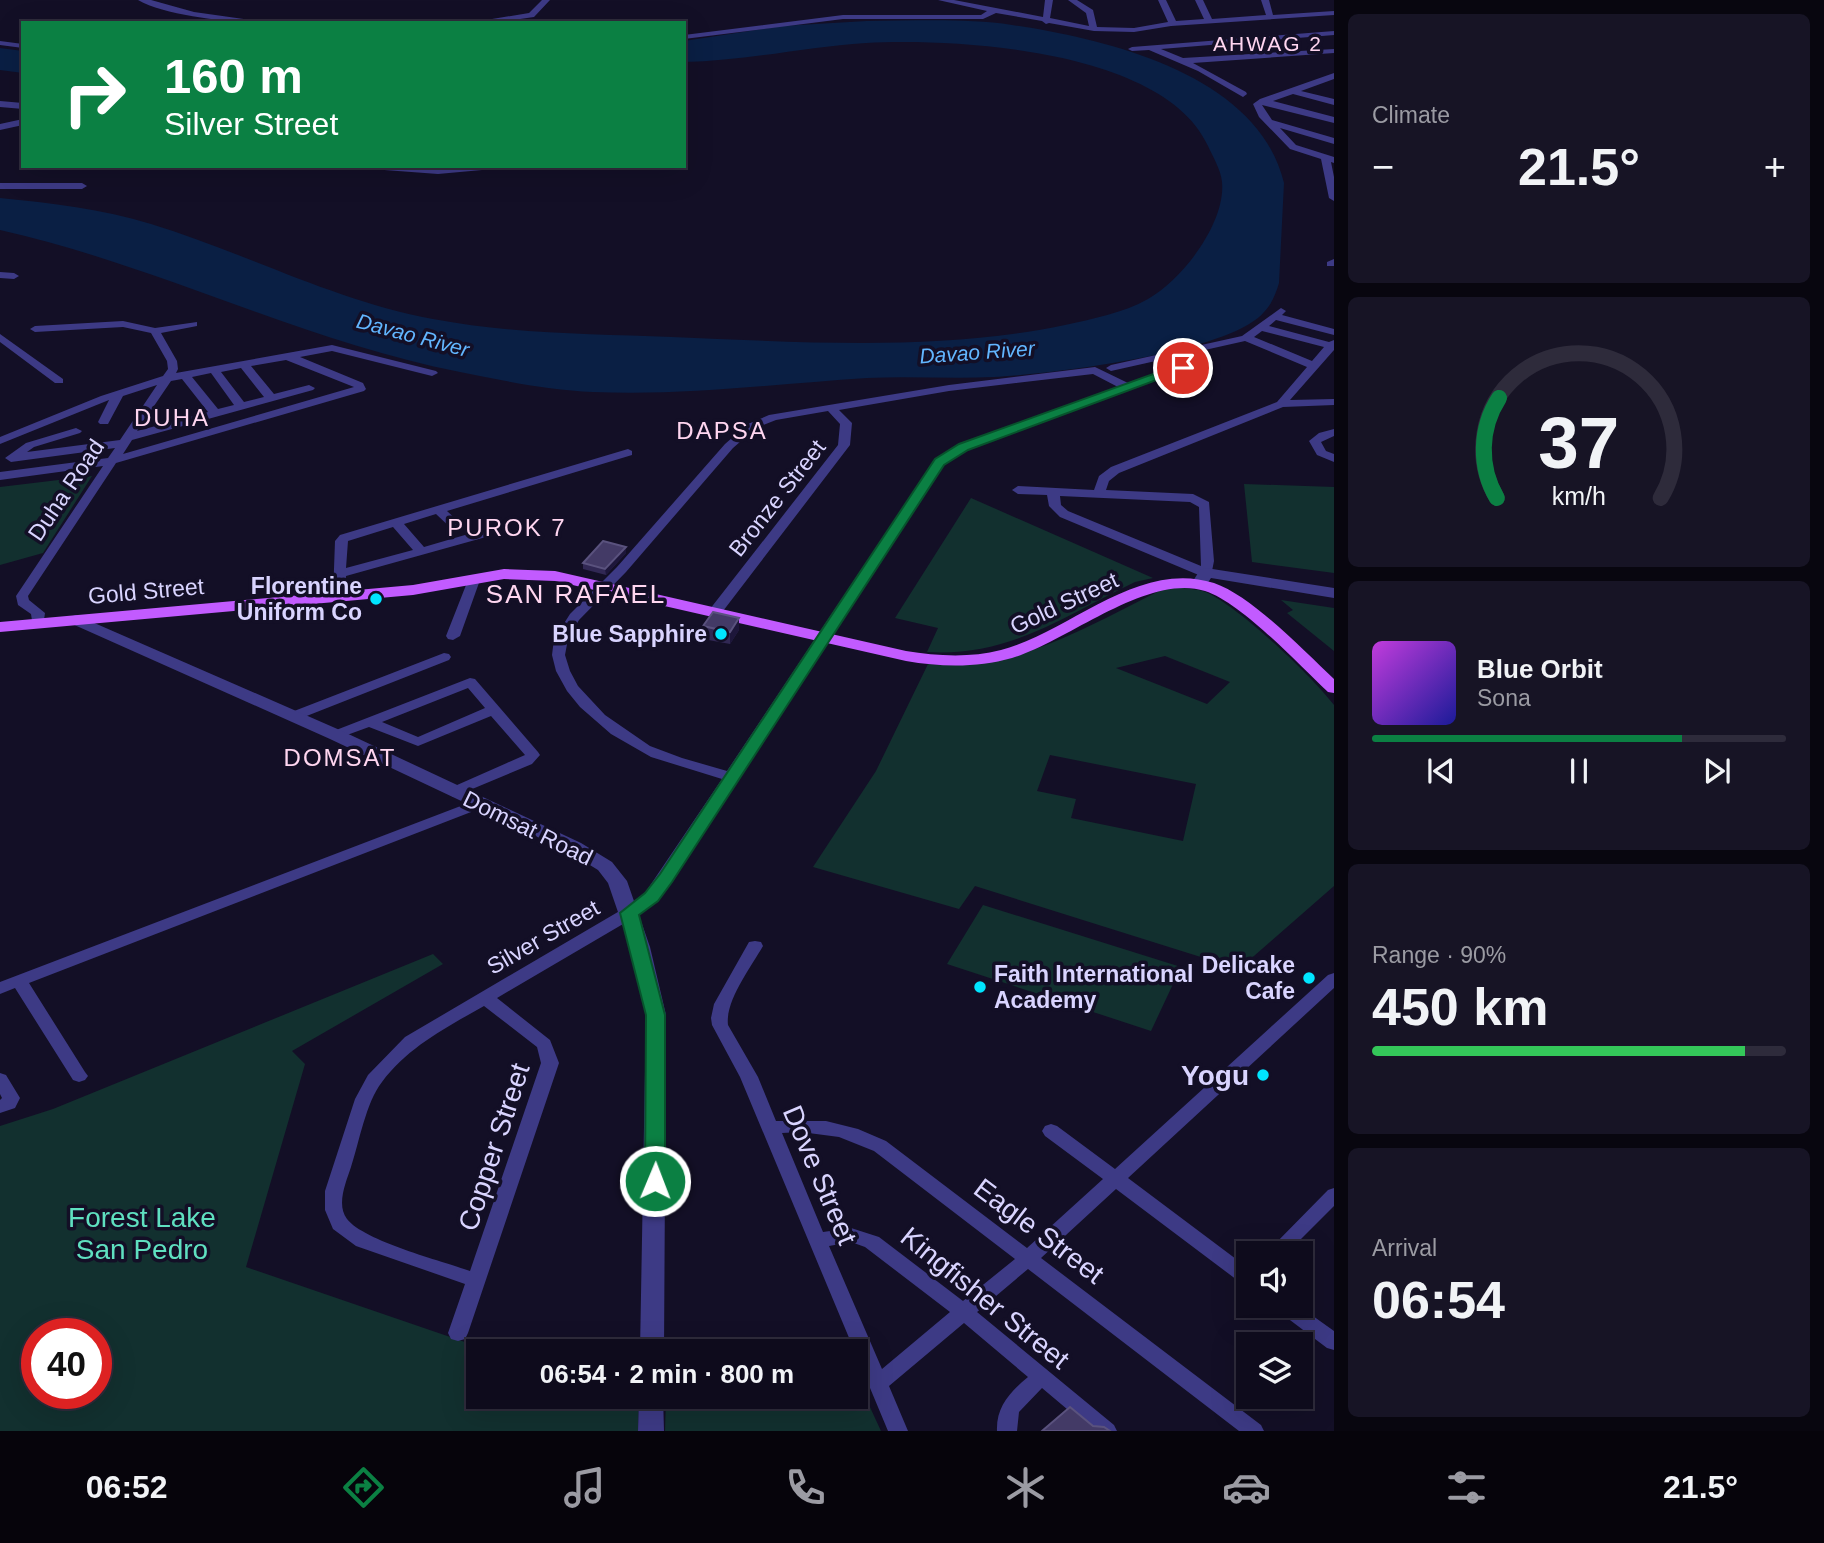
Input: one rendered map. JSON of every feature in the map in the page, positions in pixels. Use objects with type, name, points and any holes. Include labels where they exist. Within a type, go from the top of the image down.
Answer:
[{"type":"main road","name":"Gold Street","points":[[0,627],[428,588],[528,573],[606,587],[924,659],[953,660],[996,656],[1036,643],[1156,585],[1203,579]]},
{"type":"main road","points":[[1203,579],[1334,688]]},
{"type":"street","points":[[142,0],[194,14],[252,21]]},
{"type":"street","points":[[487,21],[531,15],[545,0]]},
{"type":"street","points":[[948,0],[989,7],[1046,22],[1094,29],[1134,30],[1173,24],[1334,13]]},
{"type":"street","points":[[1046,22],[1049,0]]},
{"type":"street","points":[[1072,0],[1090,12],[1094,29]]},
{"type":"street","points":[[1162,0],[1173,24]]},
{"type":"street","points":[[1199,0],[1209,22]]},
{"type":"street","points":[[1265,0],[1270,17]]},
{"type":"street","points":[[1017,15],[1020,5]]},
{"type":"street","points":[[686,37],[815,19],[867,16],[983,17],[989,7]]},
{"type":"street","points":[[1132,49],[1334,33]]},
{"type":"street","points":[[1238,40],[1256,57]]},
{"type":"street","points":[[0,43],[21,46]]},
{"type":"street","points":[[1148,47],[1243,94]]},
{"type":"street","points":[[1181,61],[1334,51]]},
{"type":"street","points":[[1334,76],[1329,82],[1290,90],[1257,106],[1297,150],[1330,159],[1334,198]]},
{"type":"street","points":[[1290,90],[1334,102]]},
{"type":"street","points":[[1263,101],[1334,120]]},
{"type":"street","points":[[0,104],[21,106]]},
{"type":"street","points":[[0,127],[21,122]]},
{"type":"street","points":[[1272,123],[1334,141]]},
{"type":"street","points":[[393,168],[438,172],[475,168]]},
{"type":"street","points":[[0,186],[82,187]]},
{"type":"street","points":[[0,275],[14,276]]},
{"type":"street","points":[[1111,368],[1246,338],[1278,314],[1334,332]]},
{"type":"street","points":[[35,329],[123,324],[156,331],[193,324]]},
{"type":"street","points":[[1261,327],[1333,345],[1281,404]]},
{"type":"street","points":[[156,331],[173,363],[168,378]]},
{"type":"street","points":[[0,337],[59,381]]},
{"type":"street","points":[[1246,338],[1314,366]]},
{"type":"street","points":[[0,441],[118,394],[168,378],[287,356],[340,348],[432,373]]},
{"type":"street","points":[[0,475],[110,461],[360,389],[359,385],[287,356]]},
{"type":"street","name":"Silver Street","points":[[484,997],[629,913],[651,897],[935,467],[946,456],[963,447],[1127,387],[1205,363]]},
{"type":"street","points":[[243,364],[271,398]]},
{"type":"street","points":[[213,369],[242,406]]},
{"type":"street","points":[[732,777],[644,749],[605,722],[568,684],[560,670],[560,641],[576,616],[606,587],[739,436],[761,421],[830,407],[1095,370],[1127,387]]},
{"type":"street","points":[[185,374],[215,414]]},
{"type":"street","name":"Duha Road","points":[[38,624],[38,612],[23,602],[22,596],[168,378]]},
{"type":"street","points":[[5,462],[124,440],[309,388]]},
{"type":"street","points":[[104,422],[118,394]]},
{"type":"street","points":[[1099,494],[1103,479],[1115,470],[1281,404],[1334,401]]},
{"type":"street","name":"Bronze Street","points":[[715,612],[844,445],[846,423],[830,407]]},
{"type":"street","points":[[5,462],[30,445],[76,431]]},
{"type":"street","points":[[1334,432],[1315,441],[1321,453],[1334,458]]},
{"type":"street","points":[[339,596],[342,540],[628,453]]},
{"type":"street","points":[[1018,490],[1200,500],[1205,505],[1208,555],[1203,579]]},
{"type":"street","points":[[1053,491],[1055,506],[1064,514],[1171,561],[1203,579],[1334,593]]},
{"type":"street","points":[[438,510],[457,527]]},
{"type":"street","points":[[395,523],[420,550]]},
{"type":"street","points":[[340,574],[482,534]]},
{"type":"street","points":[[453,636],[474,580]]},
{"type":"street","name":"Domsat Road","points":[[76,620],[336,735],[574,847],[605,866],[617,881],[629,913],[647,973],[657,1030],[652,1339]]},
{"type":"street","points":[[294,716],[444,657]]},
{"type":"street","points":[[336,735],[470,682],[533,752],[533,757],[453,792]]},
{"type":"street","points":[[370,722],[418,742],[495,709]]},
{"type":"street","points":[[0,988],[479,804]]},
{"type":"street","name":"Dove Street","points":[[755,946],[722,1004],[720,1026],[749,1077],[898,1431]]},
{"type":"street","points":[[19,981],[79,1076]]},
{"type":"street","points":[[877,1384],[1030,1258],[1330,989]]},
{"type":"street","points":[[477,1281],[363,1241],[340,1224],[334,1200],[364,1100],[374,1079],[411,1041],[484,997]]},
{"type":"street","name":"Copper Street","points":[[458,1333],[551,1063],[544,1044],[484,997]]},
{"type":"street","points":[[0,1079],[11,1098],[9,1104],[0,1107]]},
{"type":"street","name":"Eagle Street","points":[[770,1128],[820,1124],[851,1132],[880,1146],[1254,1431]]},
{"type":"street","points":[[1051,1131],[1236,1269]]},
{"type":"street","points":[[1287,1241],[1334,1195]]},
{"type":"street","name":"Kingfisher Street","points":[[818,1240],[841,1236],[862,1237],[965,1313],[1107,1431]]},
{"type":"street","points":[[1301,1318],[1334,1342]]},
{"type":"street","points":[[1007,1431],[1007,1414],[1018,1397],[1040,1378]]},
{"type":"street","points":[[651,1409],[651,1431]]},
{"type":"green space","points":[[92,476],[43,553],[0,565],[0,487]]},
{"type":"green space","points":[[1244,484],[1334,487],[1334,573],[1252,562]]},
{"type":"green space","points":[[971,498],[1153,578],[1135,582],[1036,632],[1011,641],[957,652],[927,652],[938,628],[895,618]]},
{"type":"green space","points":[[1178,587],[1194,589],[1210,594],[1224,603],[1276,645],[1334,705],[1334,886],[1239,969],[975,886],[959,909],[813,867],[876,771],[928,664],[959,665],[1019,654],[1076,632],[1159,591]],"holes":[[[1165,656],[1230,682],[1207,704],[1116,668]],[[1050,755],[1196,784],[1183,841],[1071,818],[1076,799],[1037,791]]]},
{"type":"green space","points":[[1281,600],[1334,608],[1334,651],[1287,613],[1293,610]]},
{"type":"green space","points":[[983,905],[1181,967],[1151,1031],[947,964]]},
{"type":"green space","name":"Forest Lake San Pedro","points":[[433,954],[443,964],[292,1051],[305,1064],[246,1267],[466,1342],[466,1409],[639,1409],[638,1431],[0,1431],[0,1126],[53,1109]]},
{"type":"green space","points":[[868,1403],[881,1431],[665,1431],[666,1409],[868,1409]]},
{"type":"water","name":"Davao River","points":[[940,20],[1012,25],[1050,31],[1133,52],[1174,68],[1211,89],[1244,114],[1269,145],[1284,183],[1279,283],[1269,306],[1245,326],[1215,339],[1178,350],[1095,366],[994,377],[867,378],[695,391],[593,392],[510,382],[401,358],[286,323],[116,263],[0,230],[0,198],[95,210],[151,224],[361,301],[433,319],[492,328],[552,333],[869,343],[968,339],[1017,333],[1118,312],[1148,299],[1174,278],[1199,249],[1217,215],[1222,182],[1217,164],[1208,146],[1185,114],[1149,89],[1105,70],[1055,57],[1003,48],[905,42],[843,45],[686,62],[686,41],[782,26]]},
{"type":"water","points":[[0,48],[21,51],[21,73],[0,70]]},
{"type":"building","points":[[603,541],[626,547],[605,569],[583,563]]},
{"type":"building","points":[[713,612],[739,618],[730,632],[703,626]]},
{"type":"building","points":[[1070,1407],[1093,1426],[1104,1427],[1110,1431],[1042,1431]]},
{"type":"place","name":"Florentine Uniform Co","points":[[376,599]]},
{"type":"place","name":"Blue Sapphire","points":[[721,634]]},
{"type":"place","name":"Delicake Cafe","points":[[1309,978]]},
{"type":"place","name":"Faith International Academy","points":[[980,987]]},
{"type":"place","name":"Yogu","points":[[1263,1075]]},
{"type":"district","name":"AHWAG 2","points":[[1268,43]]},
{"type":"district","name":"DUHA","points":[[172,417]]},
{"type":"district","name":"DAPSA","points":[[722,430]]},
{"type":"district","name":"PUROK 7","points":[[507,527]]},
{"type":"district","name":"SAN RAFAEL","points":[[576,594]]},
{"type":"district","name":"DOMSAT","points":[[340,757]]},
{"type":"route","points":[[655,1181],[656,1015],[629,913],[651,897],[666,878],[939,462],[963,447],[1183,368]]}]
